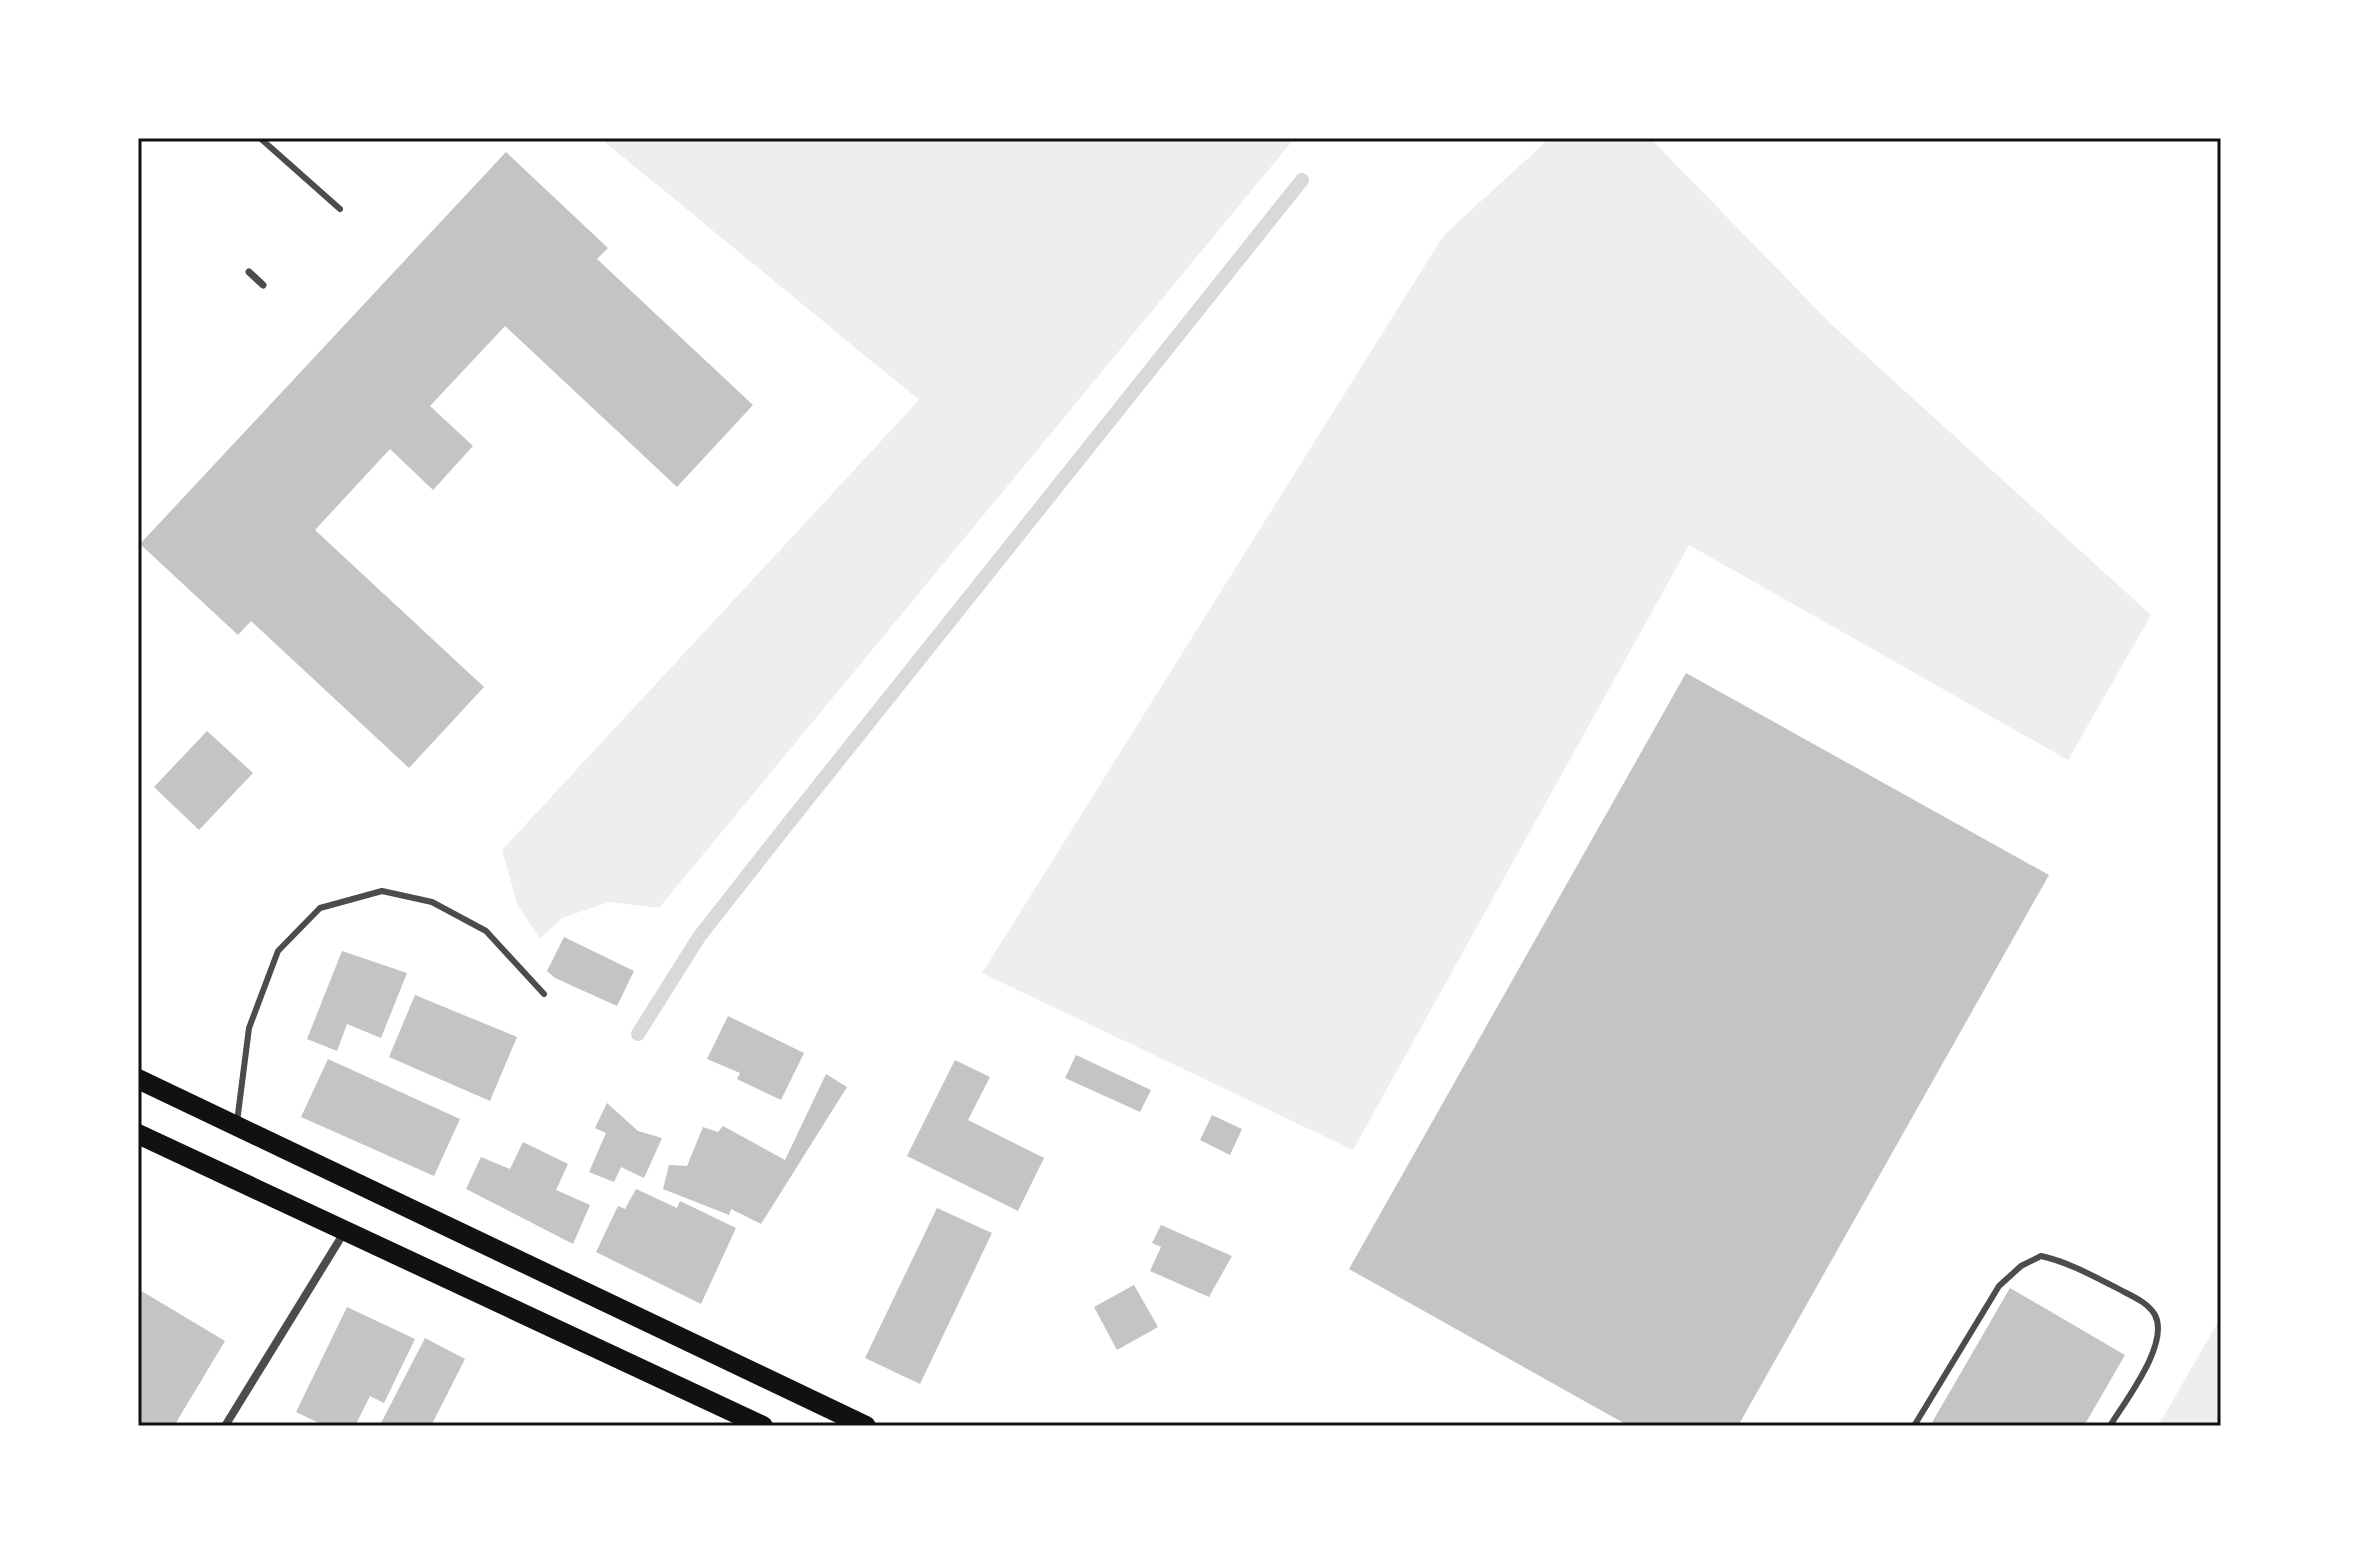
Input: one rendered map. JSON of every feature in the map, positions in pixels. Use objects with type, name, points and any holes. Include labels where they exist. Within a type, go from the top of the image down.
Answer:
[{"type":"main road","points":[[138,1079],[866,1426]]},
{"type":"main road","points":[[138,1134],[763,1426]]},
{"type":"street","points":[[249,272],[263,285]]},
{"type":"street","points":[[225,1426],[345,1230]]},
{"type":"lane","points":[[260,138],[340,209]]},
{"type":"lane","points":[[236,1126],[249,1028],[278,951],[320,908],[382,891],[432,902],[486,931],[544,994]]},
{"type":"lane","points":[[1914,1426],[1999,1286],[2021,1266],[2041,1256],[2065,1261],[2144,1302],[2156,1316],[2159,1332],[2154,1352],[2110,1426]]},
{"type":"shaded area","points":[[600,138],[1294,139],[659,908],[609,902],[562,918],[540,939],[518,906],[502,850],[919,400]]},
{"type":"shaded area","points":[[1550,138],[1650,138],[1830,323],[2151,615],[2068,760],[1689,545],[1353,1150],[982,973],[1444,235]]},
{"type":"shaded area","points":[[2221,1317],[2221,1426],[2158,1426]]},
{"type":"building","points":[[506,152],[608,248],[597,259],[753,405],[677,487],[505,326],[430,406],[473,446],[433,490],[390,449],[315,530],[484,687],[409,768],[251,621],[238,635],[140,544]]},
{"type":"building","points":[[1686,673],[2049,875],[1738,1426],[1629,1426],[1349,1269]]},
{"type":"building","points":[[207,731],[253,773],[199,830],[154,787]]},
{"type":"building","points":[[564,937],[634,971],[617,1006],[555,978],[547,971]]},
{"type":"building","points":[[342,951],[407,973],[381,1038],[347,1024],[337,1051],[307,1039]]},
{"type":"building","points":[[415,995],[517,1037],[490,1101],[389,1057]]},
{"type":"building","points":[[728,1016],[804,1053],[781,1100],[737,1079],[740,1073],[707,1059]]},
{"type":"building","points":[[1076,1055],[1151,1090],[1140,1112],[1065,1078]]},
{"type":"building","points":[[328,1059],[460,1119],[434,1176],[301,1117]]},
{"type":"building","points":[[955,1060],[990,1077],[968,1120],[1044,1158],[1018,1211],[907,1156]]},
{"type":"building","points":[[826,1074],[847,1087],[761,1224],[731,1209],[729,1215],[663,1189],[669,1165],[687,1166],[703,1127],[718,1132],[723,1126],[785,1160]]},
{"type":"building","points":[[607,1103],[638,1131],[662,1138],[644,1178],[621,1167],[614,1182],[589,1172],[606,1133],[595,1128]]},
{"type":"building","points":[[1212,1115],[1242,1129],[1230,1155],[1200,1140]]},
{"type":"building","points":[[523,1142],[568,1164],[556,1190],[590,1205],[573,1244],[466,1189],[481,1157],[510,1169]]},
{"type":"building","points":[[636,1189],[677,1208],[680,1201],[736,1228],[701,1304],[596,1252],[618,1206],[625,1209]]},
{"type":"building","points":[[937,1208],[992,1233],[920,1384],[865,1358]]},
{"type":"building","points":[[1161,1225],[1232,1256],[1209,1297],[1150,1271],[1161,1247],[1152,1243]]},
{"type":"building","points":[[1134,1285],[1158,1327],[1117,1350],[1094,1307]]},
{"type":"building","points":[[2010,1288],[2125,1355],[2084,1426],[1930,1426]]},
{"type":"building","points":[[138,1289],[225,1341],[174,1426],[138,1426]]},
{"type":"building","points":[[347,1307],[415,1339],[384,1403],[370,1396],[355,1426],[325,1426],[296,1412]]},
{"type":"building","points":[[425,1338],[465,1359],[431,1426],[380,1425]]},
{"type":"waterway","points":[[638,1034],[699,937],[1302,180]]}]
